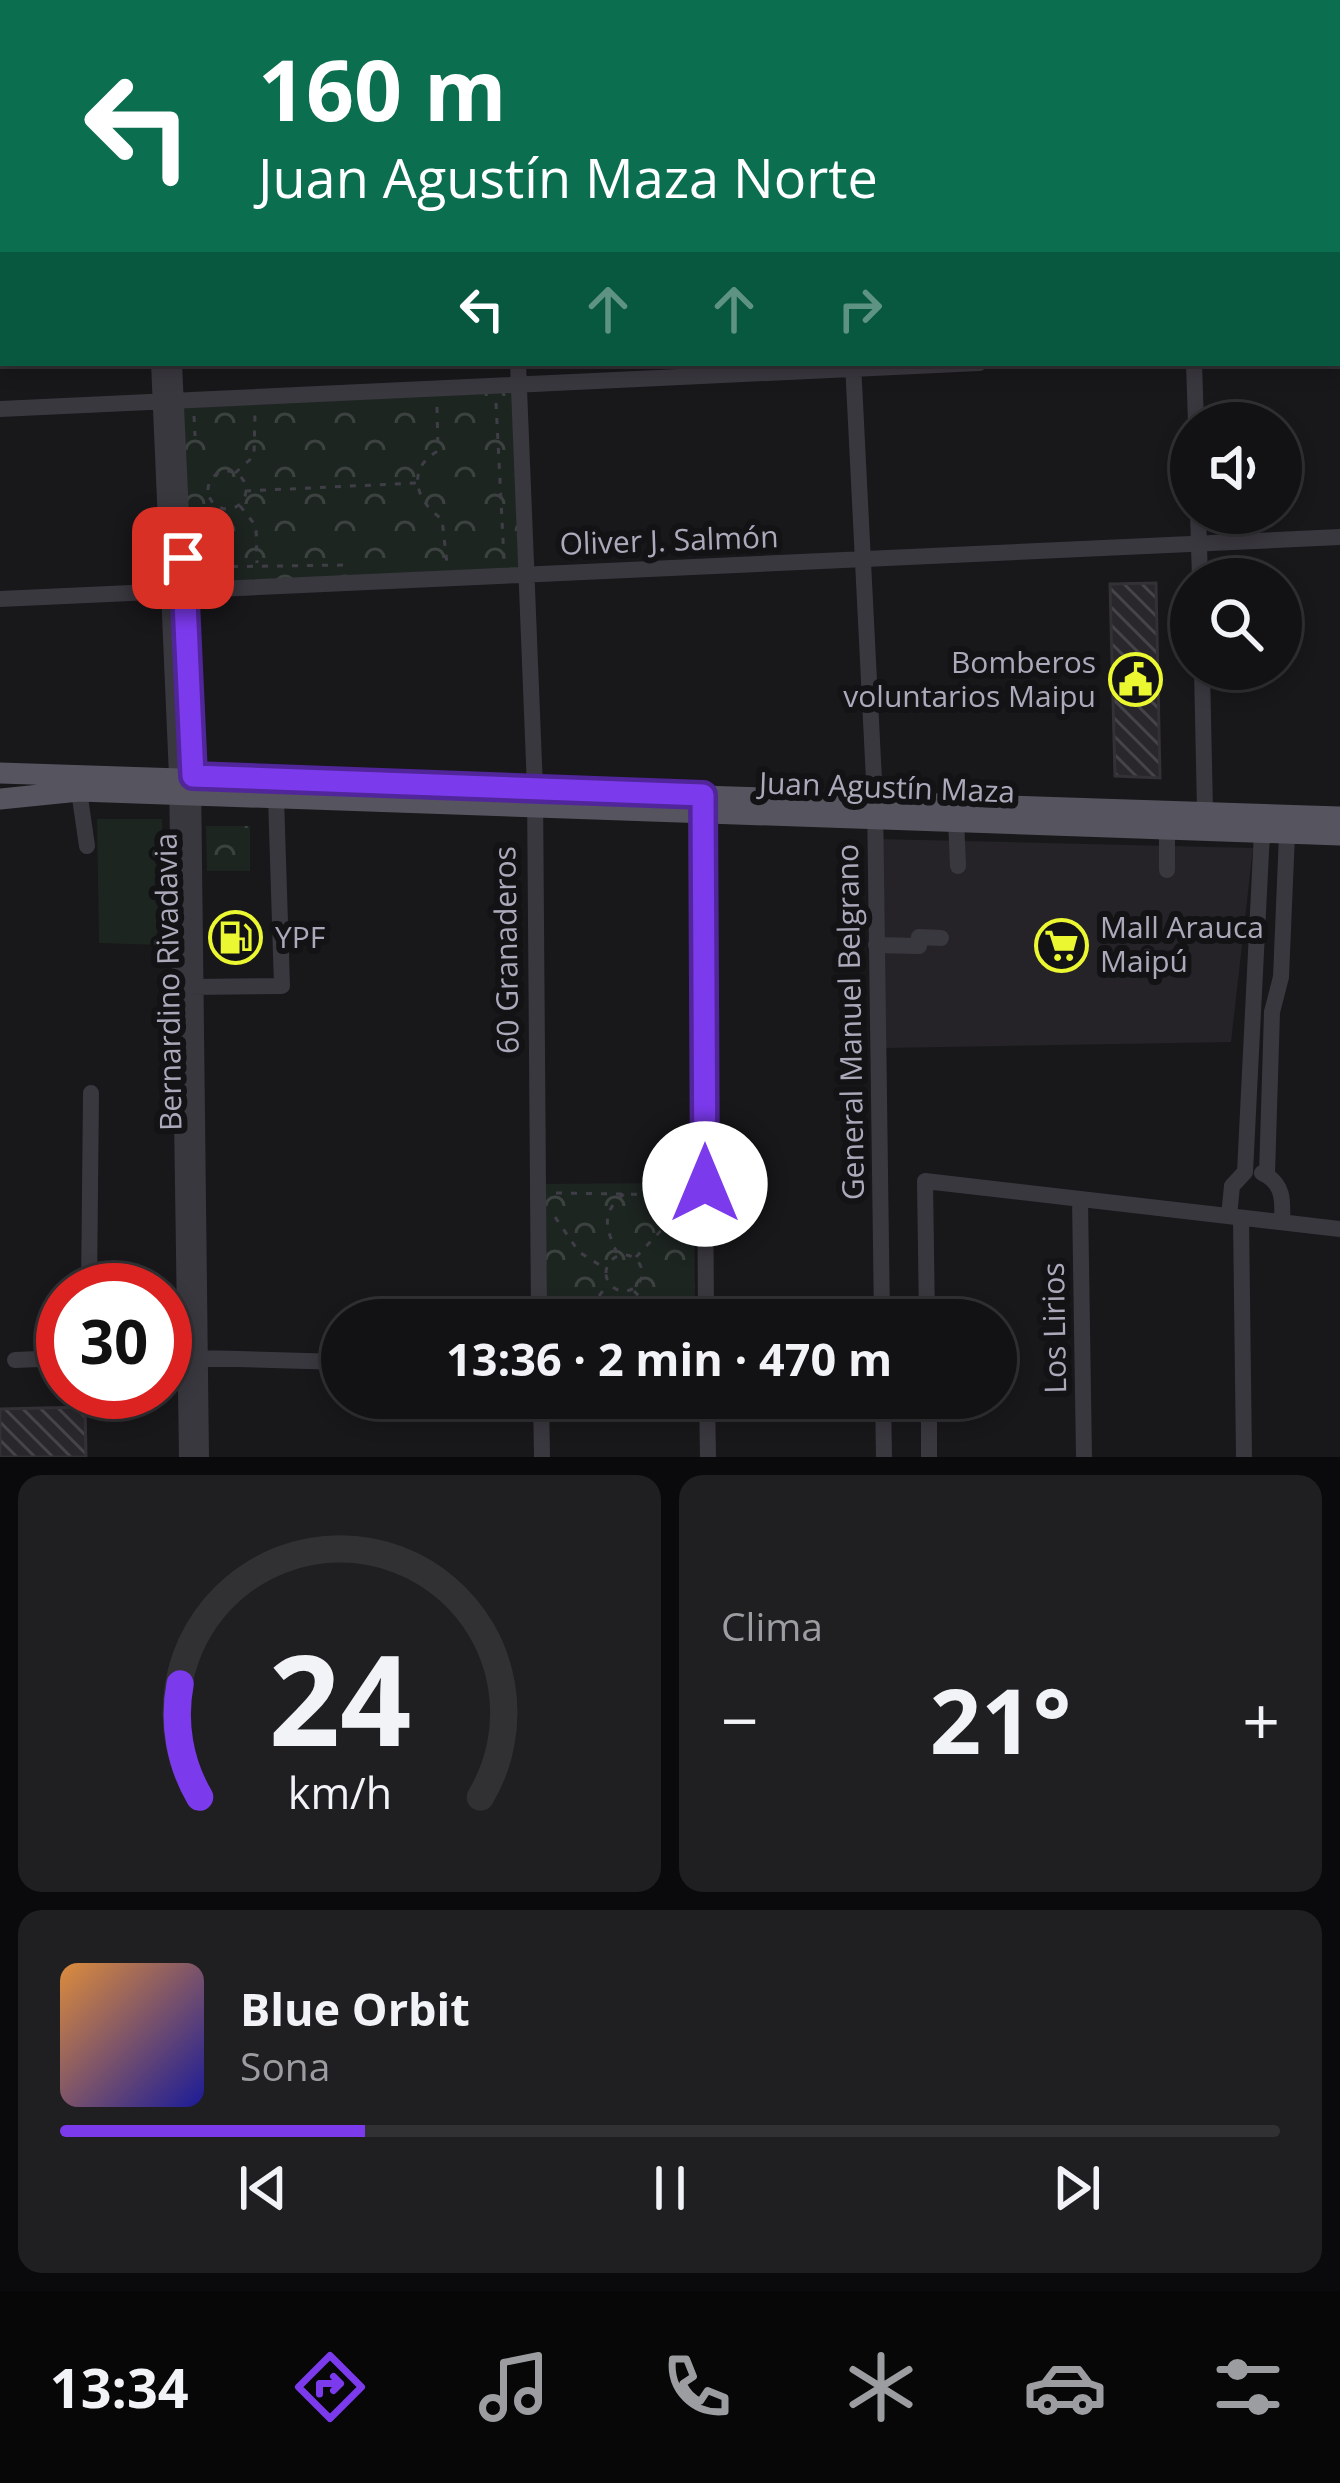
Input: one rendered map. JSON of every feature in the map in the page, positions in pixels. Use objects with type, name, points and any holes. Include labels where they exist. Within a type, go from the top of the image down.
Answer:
[{"type":"main road","points":[[8,774],[185,785],[703,803],[1340,817]]},
{"type":"main road","points":[[0,799],[185,785],[276,797],[534,796]]},
{"type":"main road","name":"Juan Agustín Maza","points":[[875,808],[956,819],[1340,835]]},
{"type":"street","name":"Bernardino Rivadavia","points":[[160,366],[168,401],[185,785],[193,1357],[201,1457]]},
{"type":"street","name":"Bernardino Rivadavia","points":[[168,401],[174,366]]},
{"type":"street","name":"60 Granaderos","points":[[518,366],[534,796],[539,1299]]},
{"type":"street","points":[[0,409],[835,366]]},
{"type":"street","name":"General Manuel Belgrano","points":[[853,366],[875,808],[882,1299]]},
{"type":"street","points":[[1194,366],[1195,402]]},
{"type":"street","points":[[1199,534],[1199,558]]},
{"type":"street","name":"Oliver J. Salmón","points":[[0,599],[1340,537]]},
{"type":"street","points":[[1202,690],[1205,811]]},
{"type":"street","points":[[79,791],[87,846]]},
{"type":"street","points":[[187,987],[282,986],[276,797]]},
{"type":"street","points":[[703,803],[706,1299]]},
{"type":"street","points":[[956,819],[958,866]]},
{"type":"street","points":[[1167,829],[1167,871]]},
{"type":"street","points":[[1244,1457],[1232,1186],[1245,1172],[1262,832]]},
{"type":"street","points":[[1282,1222],[1282,1193],[1267,1175],[1272,1012],[1281,976],[1287,833]]},
{"type":"street","points":[[876,944],[941,938]]},
{"type":"street","points":[[89,1263],[91,1093]]},
{"type":"street","points":[[1245,1172],[1267,1175]]},
{"type":"street","points":[[927,1299],[925,1181],[1340,1229]]},
{"type":"street","name":"Los Lirios","points":[[1080,1199],[1084,1457]]},
{"type":"street","name":"Bernardino Rivadavia","points":[[187,1457],[193,1357]]},
{"type":"street","points":[[193,1357],[321,1361]]},
{"type":"street","points":[[15,1360],[36,1359]]},
{"type":"street","points":[[541,1419],[542,1457]]},
{"type":"street","points":[[707,1419],[708,1457]]},
{"type":"street","points":[[883,1419],[884,1457]]},
{"type":"street","points":[[928,1419],[929,1457]]},
{"type":"path","points":[[477,403],[497,403],[504,564]]},
{"type":"path","points":[[437,405],[438,451],[420,466],[416,483],[425,506],[442,519],[447,564],[466,564]]},
{"type":"path","points":[[209,493],[214,474],[234,473],[254,456],[255,412],[246,412]]},
{"type":"path","points":[[196,453],[194,414],[212,413]]},
{"type":"path","points":[[234,473],[245,491]]},
{"type":"path","points":[[245,491],[416,483]]},
{"type":"path","points":[[239,505],[245,491]]},
{"type":"path","points":[[197,492],[209,493],[221,508],[239,505]]},
{"type":"path","points":[[239,505],[256,526],[256,566]]},
{"type":"path","points":[[201,567],[352,565]]},
{"type":"path","points":[[555,1201],[555,1192],[688,1194],[689,1224]]},
{"type":"path","points":[[618,1255],[606,1218],[608,1208],[626,1193]]},
{"type":"path","points":[[635,1258],[689,1200]]},
{"type":"path","points":[[556,1217],[579,1252],[608,1270]]},
{"type":"path","points":[[618,1255],[635,1258]]},
{"type":"path","points":[[597,1299],[609,1283],[608,1270],[618,1255]]},
{"type":"path","points":[[632,1290],[640,1272],[635,1258]]},
{"type":"path","points":[[609,1283],[622,1292],[632,1290]]},
{"type":"path","points":[[632,1290],[641,1299]]},
{"type":"shaded area","name":"Mall Arauca Maipú","points":[[878,839],[1253,848],[1231,1042],[881,1048]]},
{"type":"green space","points":[[519,384],[527,573],[184,591],[176,400]]},
{"type":"green space","points":[[97,819],[162,819],[162,945],[99,943]]},
{"type":"green space","points":[[206,826],[250,826],[250,871],[207,871]]},
{"type":"green space","points":[[694,1183],[695,1299],[539,1299],[537,1184]]},
{"type":"building","name":"Bomberos voluntarios Maipu","points":[[1156,583],[1160,778],[1115,776],[1110,584]]},
{"type":"building","points":[[36,1408],[36,1419],[85,1419],[86,1457],[0,1457],[0,1409]]},
{"type":"place","name":"Bomberos voluntarios Maipu","points":[[1135,680]]},
{"type":"place","name":"YPF","points":[[236,938]]},
{"type":"place","name":"Mall Arauca Maipú","points":[[1061,945]]},
{"type":"route","points":[[183,558],[193,776],[703,795],[705,1184]]}]
